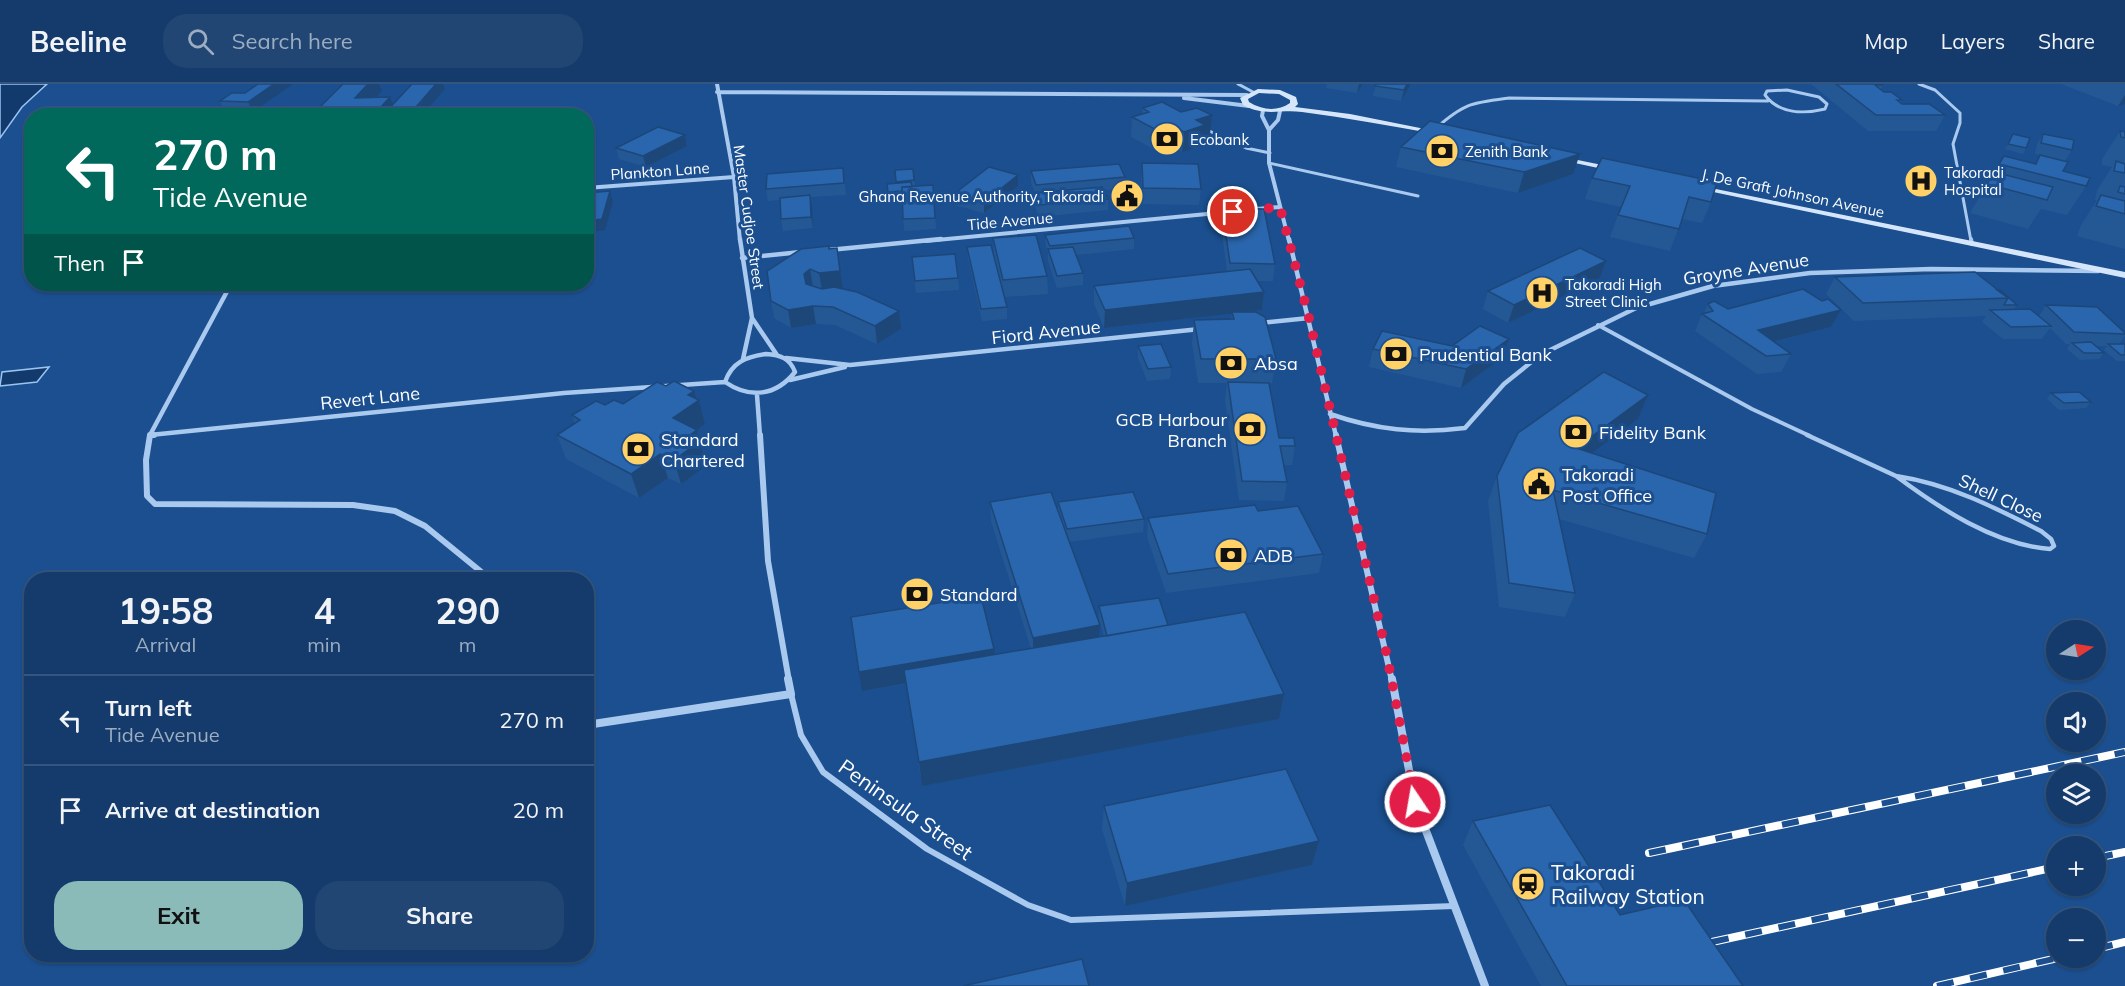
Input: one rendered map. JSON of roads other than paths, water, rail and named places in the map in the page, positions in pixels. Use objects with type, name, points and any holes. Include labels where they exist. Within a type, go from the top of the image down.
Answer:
[{"type":"street","name":"Master Cudjoe Street","points":[[717,84],[734,177],[742,258],[752,318],[743,359]]},
{"type":"street","points":[[1285,94],[1288,85]]},
{"type":"street","points":[[717,92],[1163,96],[1250,94],[1269,87],[1293,99],[1350,116]]},
{"type":"street","points":[[1249,106],[1244,100],[1250,94]]},
{"type":"street","points":[[1163,96],[1280,111],[1294,104],[1293,99]]},
{"type":"street","points":[[1289,108],[1350,116],[1443,134]]},
{"type":"street","points":[[1263,110],[1262,116],[1269,130],[1269,163],[1309,318],[1387,656],[1415,802],[1485,986]]},
{"type":"street","points":[[1269,130],[1278,120],[1280,111]]},
{"type":"street","points":[[1548,156],[1617,170]]},
{"type":"street","name":"Plankton Lane","points":[[594,187],[734,177]]},
{"type":"street","name":"J. De Graft Johnson Avenue","points":[[1687,184],[2125,275]]},
{"type":"street","points":[[1245,210],[1280,207]]},
{"type":"street","name":"Tide Avenue","points":[[824,250],[1233,212]]},
{"type":"street","points":[[742,258],[812,251]]},
{"type":"street","name":"Groyne Avenue","points":[[1330,414],[1358,425],[1388,432],[1429,432],[1465,428],[1504,384],[1540,355],[1636,308],[1713,286],[1810,273],[1930,269],[2105,271]]},
{"type":"street","points":[[228,291],[150,435],[146,460],[147,496],[155,504],[352,505],[395,511],[425,526],[481,572]]},
{"type":"street","name":"Master Cudjoe Street","points":[[752,318],[777,355]]},
{"type":"street","points":[[1250,324],[1309,318]]},
{"type":"street","name":"Fiord Avenue","points":[[777,355],[850,365],[1203,329]]},
{"type":"street","points":[[777,355],[743,359],[733,365],[725,381],[740,391],[757,395],[774,390],[790,380],[850,365]]},
{"type":"street","points":[[786,358],[793,364],[795,372],[790,380]]},
{"type":"street","name":"Revert Lane","points":[[150,435],[564,393],[725,381]]},
{"type":"street","name":"Peninsula Street","points":[[757,395],[768,561],[791,694]]},
{"type":"street","points":[[594,724],[791,694]]},
{"type":"lane","points":[[1238,84],[1250,94]]},
{"type":"lane","points":[[1919,84],[1935,90],[1960,113],[1960,123],[1953,144],[1972,244]]},
{"type":"lane","points":[[1432,132],[1458,109],[1476,102],[1509,98],[1768,101],[1780,107],[1814,112],[1825,110],[1827,104],[1819,97],[1787,90],[1767,91],[1768,101]]},
{"type":"lane","points":[[1163,96],[1163,102]]},
{"type":"lane","points":[[1200,127],[1240,146],[1270,153]]},
{"type":"lane","points":[[1269,163],[1418,196]]},
{"type":"lane","name":"Shell Close","points":[[1598,325],[1752,409],[1896,476],[1936,506],[2016,543],[2039,550],[2050,549],[2054,546],[2051,539],[2042,531],[1940,485],[1918,478],[1896,476]]},
{"type":"lane","name":"Peninsula Street","points":[[791,694],[801,735],[824,772],[927,849],[1028,905],[1071,920],[1454,906]]},
{"type":"water","points":[[0,84],[47,84],[22,107],[0,138]]},
{"type":"water","points":[[49,367],[37,382],[0,386],[2,372]]},
{"type":"railway","points":[[1649,853],[2125,752]]},
{"type":"railway","points":[[2106,856],[2125,852]]},
{"type":"railway","points":[[1712,942],[2046,869]]},
{"type":"railway","points":[[2106,947],[2125,942]]},
{"type":"railway","points":[[1937,986],[2046,961]]},
{"type":"place","name":"Ecobank","points":[[1167,139]]},
{"type":"place","name":"Zenith Bank","points":[[1442,151]]},
{"type":"place","name":"Takoradi Hospital","points":[[1921,181]]},
{"type":"place","name":"Ghana Revenue Authority, Takoradi","points":[[1127,196]]},
{"type":"place","name":"Takoradi High Street Clinic","points":[[1542,293]]},
{"type":"place","name":"Prudential Bank","points":[[1396,354]]},
{"type":"place","name":"Absa","points":[[1231,363]]},
{"type":"place","name":"GCB Harbour Branch","points":[[1250,429]]},
{"type":"place","name":"Fidelity Bank","points":[[1576,432]]},
{"type":"place","name":"Standard Chartered","points":[[638,449]]},
{"type":"place","name":"Takoradi Post Office","points":[[1539,484]]},
{"type":"place","name":"ADB","points":[[1231,555]]},
{"type":"place","name":"Standard","points":[[917,594]]},
{"type":"place","name":"Takoradi Railway Station","points":[[1528,884]]}]
